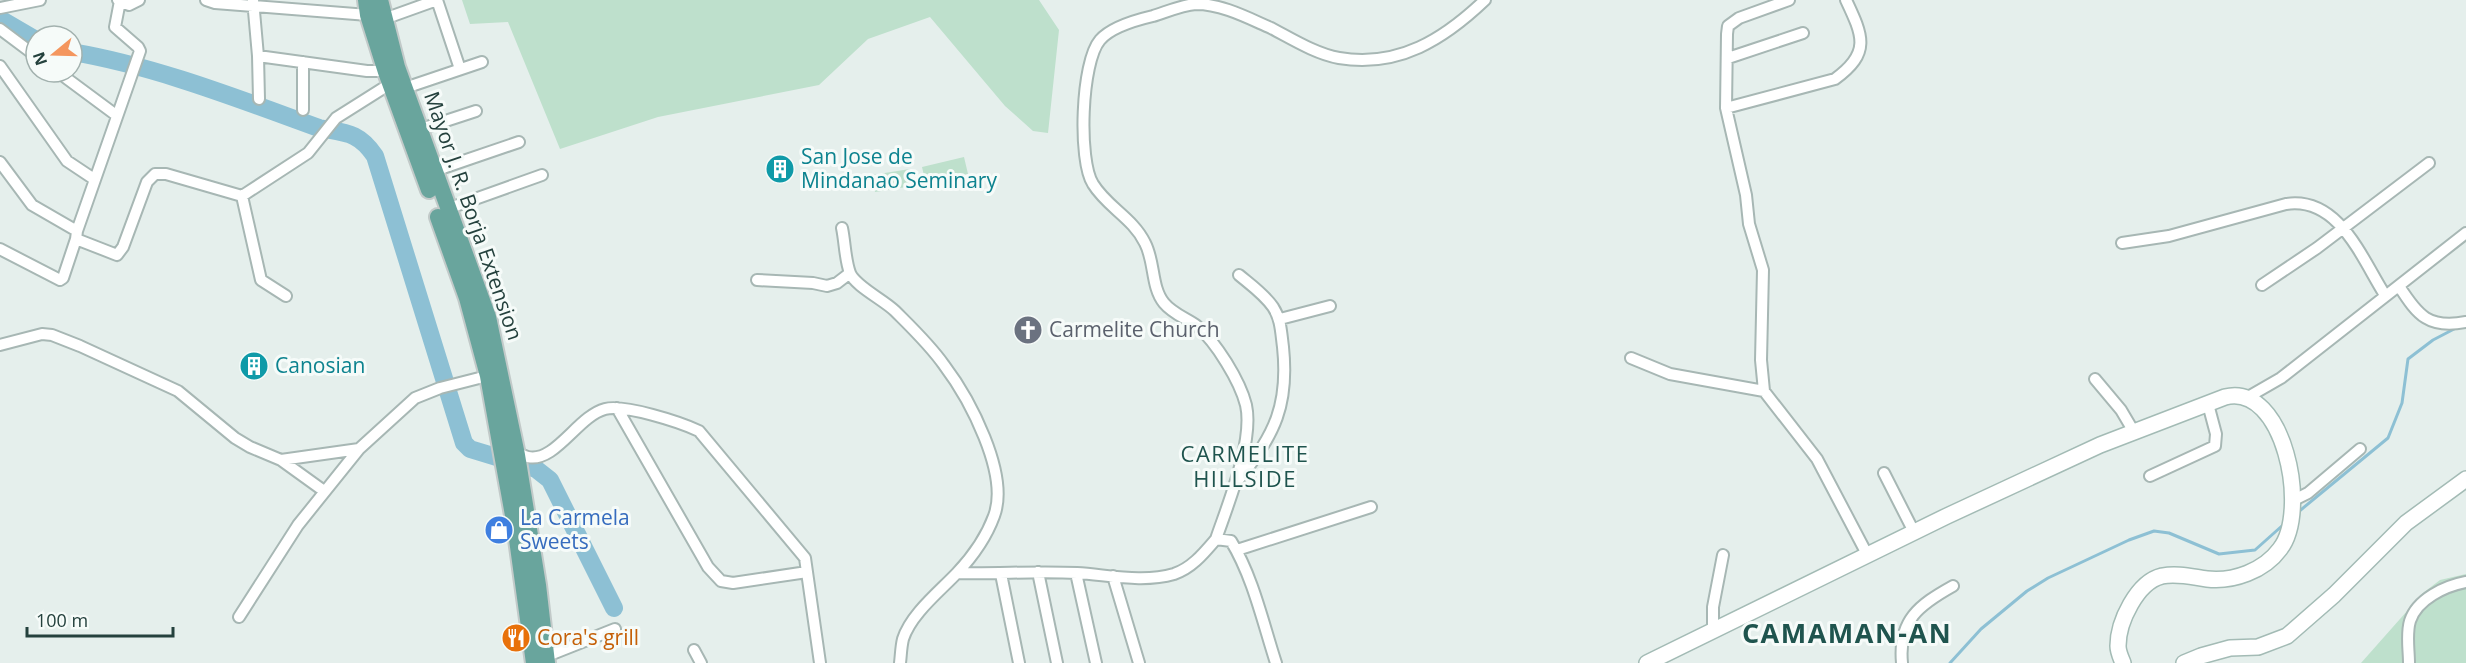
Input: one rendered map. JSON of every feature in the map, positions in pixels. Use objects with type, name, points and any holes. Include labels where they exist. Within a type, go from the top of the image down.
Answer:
[{"type":"main road","name":"Mayor J. R. Borja Extension","points":[[380,0],[373,11],[450,232],[488,317],[494,375],[515,488],[538,585],[543,661]]},
{"type":"main road","name":"Mayor J. R. Borja Extension","points":[[396,77],[421,129],[447,209],[450,232]]},
{"type":"main road","points":[[1647,663],[1672,658],[1713,631],[1914,532],[2134,432],[2236,394],[2248,397],[2258,404],[2278,434],[2289,466],[2293,510],[2280,550],[2260,566],[2244,574],[2222,580],[2184,574],[2163,576],[2145,586],[2125,615],[2118,647],[2123,663]]},
{"type":"main road","points":[[2184,663],[2230,648],[2258,647],[2287,636],[2334,596],[2406,523],[2466,479]]},
{"type":"street","points":[[0,9],[40,0]]},
{"type":"street","points":[[0,249],[60,280],[63,278],[94,179],[140,49],[115,27],[119,1],[129,5],[139,0]]},
{"type":"street","points":[[206,0],[215,3],[253,2],[373,11],[437,0],[460,69]]},
{"type":"street","points":[[1167,0],[1170,12]]},
{"type":"street","points":[[957,573],[1076,573],[1148,579],[1176,573],[1198,559],[1216,539],[1241,465],[1247,421],[1242,392],[1212,342],[1196,326],[1170,309],[1158,295],[1150,254],[1144,241],[1127,219],[1100,195],[1090,180],[1084,103],[1087,66],[1096,45],[1109,33],[1121,27],[1196,4],[1228,10],[1338,58],[1386,57],[1417,49],[1453,29],[1485,0]]},
{"type":"street","points":[[1789,0],[1739,18],[1728,26],[1726,108],[1746,195],[1749,224],[1762,270],[1761,360],[1764,391],[1816,459],[1868,556]]},
{"type":"street","points":[[1726,108],[1835,79],[1846,71],[1856,62],[1862,44],[1860,30],[1846,0]]},
{"type":"street","points":[[253,2],[259,99]]},
{"type":"street","points":[[0,29],[24,47]]},
{"type":"street","points":[[1728,58],[1803,33]]},
{"type":"street","points":[[258,56],[396,77],[460,69],[482,62]]},
{"type":"street","points":[[303,62],[303,110]]},
{"type":"street","points":[[0,66],[68,161],[94,179]]},
{"type":"street","points":[[0,162],[33,205],[76,235],[113,255],[120,253],[147,182],[155,174],[166,174],[242,196],[308,153],[332,123],[396,77]]},
{"type":"street","points":[[74,84],[116,116]]},
{"type":"street","points":[[421,129],[476,111]]},
{"type":"street","points":[[434,171],[519,142]]},
{"type":"street","points":[[2262,285],[2429,163]]},
{"type":"street","points":[[447,209],[542,175]]},
{"type":"street","points":[[242,196],[261,280],[286,296]]},
{"type":"street","points":[[2122,243],[2169,236],[2300,202],[2318,207],[2343,228],[2385,295]]},
{"type":"street","points":[[842,228],[850,273],[891,307],[921,337],[945,366],[976,417],[988,444],[996,477],[995,515],[977,549],[909,628],[903,639],[900,663]]},
{"type":"street","points":[[2248,397],[2281,378],[2466,233]]},
{"type":"street","points":[[757,280],[827,286],[837,284],[850,273]]},
{"type":"street","points":[[1235,484],[1266,442],[1279,413],[1286,385],[1280,319],[1264,296],[1239,275]]},
{"type":"street","points":[[2399,286],[2410,305],[2434,324],[2447,326],[2466,322]]},
{"type":"street","points":[[1280,319],[1330,306]]},
{"type":"street","points":[[0,345],[42,334],[52,335],[80,346],[178,392],[235,438],[281,460],[324,491]]},
{"type":"street","points":[[1631,358],[1670,374],[1764,391]]},
{"type":"street","points":[[239,616],[294,532],[359,449],[407,404],[452,384],[494,375]]},
{"type":"street","points":[[2096,379],[2121,410],[2134,432]]},
{"type":"street","points":[[2150,476],[2215,446],[2216,434],[2208,404]]},
{"type":"street","points":[[616,408],[708,567],[721,582],[733,583],[807,572]]},
{"type":"street","points":[[509,453],[528,458],[544,454],[560,445],[588,417],[605,409],[616,408],[682,423],[699,431],[805,558],[820,663]]},
{"type":"street","points":[[281,460],[359,449]]},
{"type":"street","points":[[2293,510],[2308,493],[2360,449]]},
{"type":"street","points":[[1884,473],[1914,532]]},
{"type":"street","points":[[1237,550],[1371,507]]},
{"type":"street","points":[[1216,539],[1231,541],[1237,550],[1276,663]]},
{"type":"street","points":[[1713,631],[1713,607],[1723,555]]},
{"type":"street","points":[[1038,572],[1057,663]]},
{"type":"street","points":[[1076,573],[1096,663]]},
{"type":"street","points":[[1001,574],[1019,663]]},
{"type":"street","points":[[1113,576],[1139,663]]},
{"type":"street","points":[[2409,663],[2409,632],[2413,615],[2438,592],[2452,585],[2466,582]]},
{"type":"street","points":[[1902,663],[1904,636],[1914,612],[1927,600],[1953,586]]},
{"type":"street","points":[[543,661],[615,629]]},
{"type":"street","points":[[694,650],[700,663]]},
{"type":"green space","points":[[462,0],[1039,0],[1059,30],[1048,133],[1033,131],[1005,106],[930,17],[868,39],[819,85],[658,117],[560,149],[508,22],[470,24]]},
{"type":"green space","points":[[964,157],[968,174],[926,184],[922,167]]},
{"type":"green space","points":[[910,169],[913,186],[875,192],[872,175]]},
{"type":"green space","points":[[2466,574],[2466,663],[2361,663],[2423,593],[2440,580]]},
{"type":"waterway","points":[[0,19],[24,33]]},
{"type":"waterway","points":[[84,54],[197,84],[319,128],[351,135],[369,148],[375,156],[464,443],[470,449],[536,469],[550,480],[614,608]]},
{"type":"waterway","points":[[2297,513],[2388,438],[2402,403],[2408,359],[2433,340],[2456,328]]},
{"type":"waterway","points":[[1950,663],[1981,629],[2027,591],[2048,578],[2129,540],[2154,531],[2169,533],[2219,554],[2255,550],[2283,525]]},
{"type":"place","name":"San Jose de Mindanao Seminary","points":[[780,169]]},
{"type":"place","name":"Carmelite Church","points":[[1028,330]]},
{"type":"place","name":"Canosian","points":[[254,366]]},
{"type":"place","name":"La Carmela Sweets","points":[[499,530]]},
{"type":"place","name":"Cora's grill","points":[[516,638]]},
{"type":"district","name":"CARMELITE HILLSIDE","points":[[1245,467]]},
{"type":"district","name":"CAMAMAN-AN","points":[[1847,634]]}]
